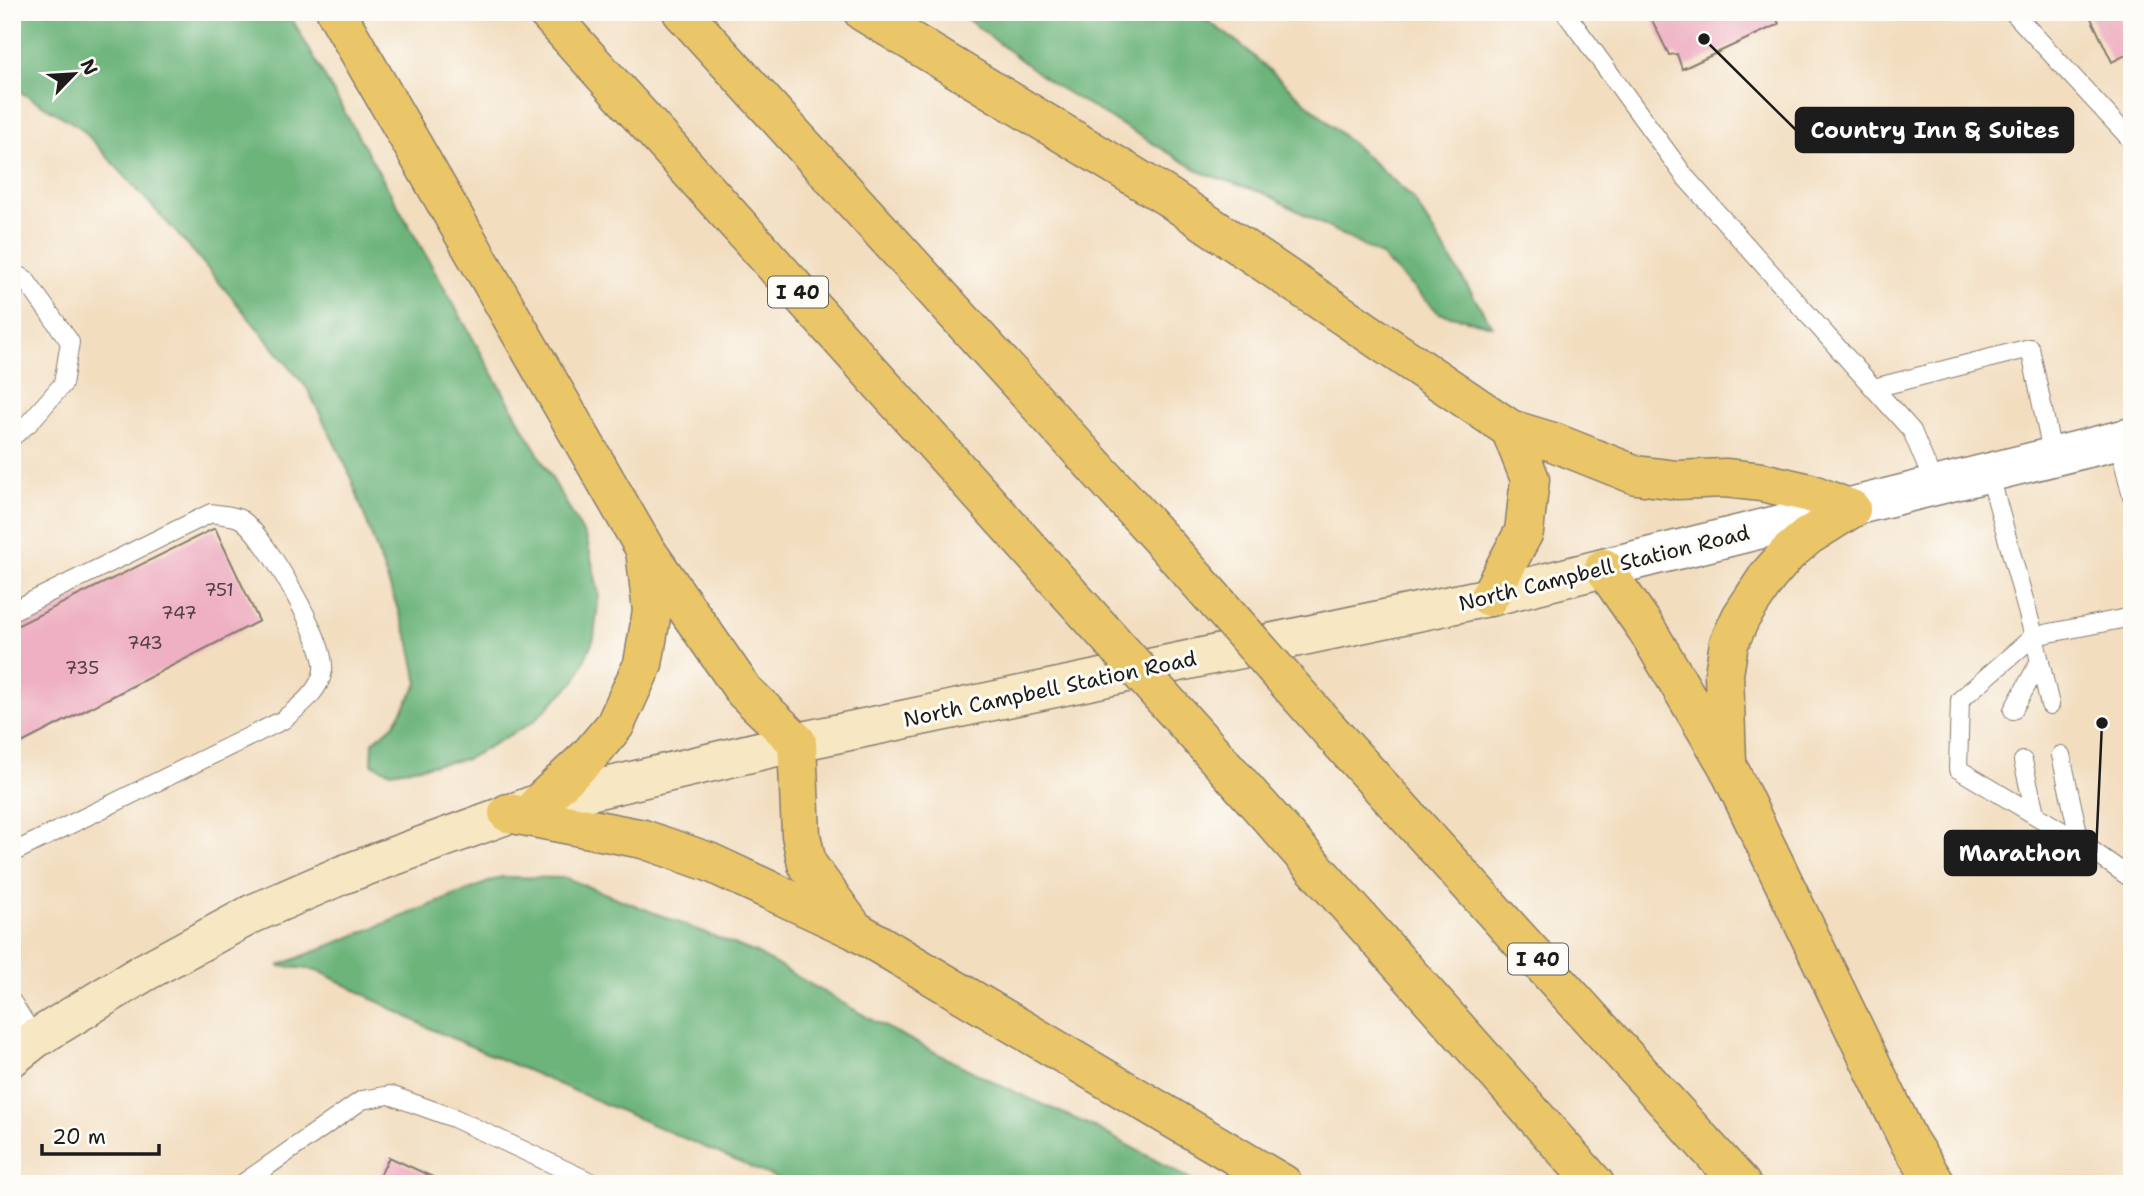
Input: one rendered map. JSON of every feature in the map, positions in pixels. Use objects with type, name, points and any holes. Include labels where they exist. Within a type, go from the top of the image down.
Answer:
[{"type":"highway","points":[[336,12],[645,549],[744,691],[797,742],[801,835],[807,864],[855,930]]},
{"type":"highway","name":"I 40","points":[[547,12],[1219,760],[1595,1184]]},
{"type":"highway","name":"I 40","points":[[682,12],[1741,1184]]},
{"type":"highway","points":[[863,12],[1168,197],[1510,429],[1553,442],[1636,475],[1677,480],[1726,478],[1762,482],[1810,493],[1851,509]]},
{"type":"highway","points":[[1489,597],[1524,533],[1530,479],[1510,429]]},
{"type":"highway","points":[[1727,765],[1724,674],[1729,643],[1741,617],[1768,576],[1788,553],[1808,536],[1851,509]]},
{"type":"highway","points":[[524,808],[589,757],[615,725],[643,664],[652,611],[645,549]]},
{"type":"highway","points":[[1604,568],[1647,630],[1727,765],[1908,1140],[1936,1184]]},
{"type":"highway","points":[[524,808],[643,839],[709,862],[855,930],[1283,1184]]},
{"type":"main road","name":"North Campbell Station Road","points":[[24,1048],[143,973],[252,914],[342,875],[524,808],[797,742],[1489,597],[1604,568]]},
{"type":"street","name":"North Campbell Station Road","points":[[1604,568],[2125,439]]},
{"type":"lane","points":[[1565,12],[1686,178],[1912,431],[1934,486]]},
{"type":"lane","points":[[2013,12],[2129,134]]},
{"type":"lane","points":[[12,272],[25,279],[70,342],[62,384],[29,424],[12,438]]},
{"type":"lane","points":[[1874,388],[2030,348],[2053,457]]},
{"type":"lane","points":[[2125,439],[2132,496]]},
{"type":"lane","points":[[1989,472],[2050,705]]},
{"type":"lane","points":[[12,611],[211,513],[242,519],[277,562],[321,648],[323,671],[312,695],[283,720],[12,853]]},
{"type":"lane","points":[[2132,617],[2034,636],[1961,700],[1958,769],[2035,813],[2132,879]]},
{"type":"lane","points":[[2013,710],[2040,661]]},
{"type":"lane","points":[[2061,755],[2080,842]]},
{"type":"lane","points":[[2023,761],[2035,813]]},
{"type":"lane","points":[[12,1002],[24,1048]]},
{"type":"lane","points":[[242,1184],[362,1100],[390,1095],[454,1118],[595,1184]]},
{"type":"green space","points":[[12,12],[288,12],[587,540],[599,594],[594,638],[576,680],[533,722],[467,759],[391,772],[372,764],[373,742],[394,724],[418,684],[410,643],[348,470],[307,388],[194,252],[81,128],[12,87]]},
{"type":"green space","points":[[958,12],[1195,12],[1240,44],[1412,197],[1492,326],[1439,313],[1380,255],[1266,194],[1203,173],[1051,83]]},
{"type":"green space","points":[[501,877],[566,878],[756,953],[874,1021],[999,1085],[1096,1128],[1199,1184],[790,1184],[433,1030],[317,970],[278,966]]},
{"type":"building","points":[[1648,12],[1774,12],[1779,24],[1682,69],[1677,54],[1669,55]]},
{"type":"building","points":[[2088,12],[2132,12],[2132,52],[2112,62]]},
{"type":"building","points":[[215,528],[259,621],[12,748],[12,628]]},
{"type":"building","points":[[389,1157],[448,1184],[376,1184]]},
{"type":"place","name":"Country Inn & Suites","points":[[1704,39]]},
{"type":"place","name":"Marathon","points":[[2102,723]]}]
